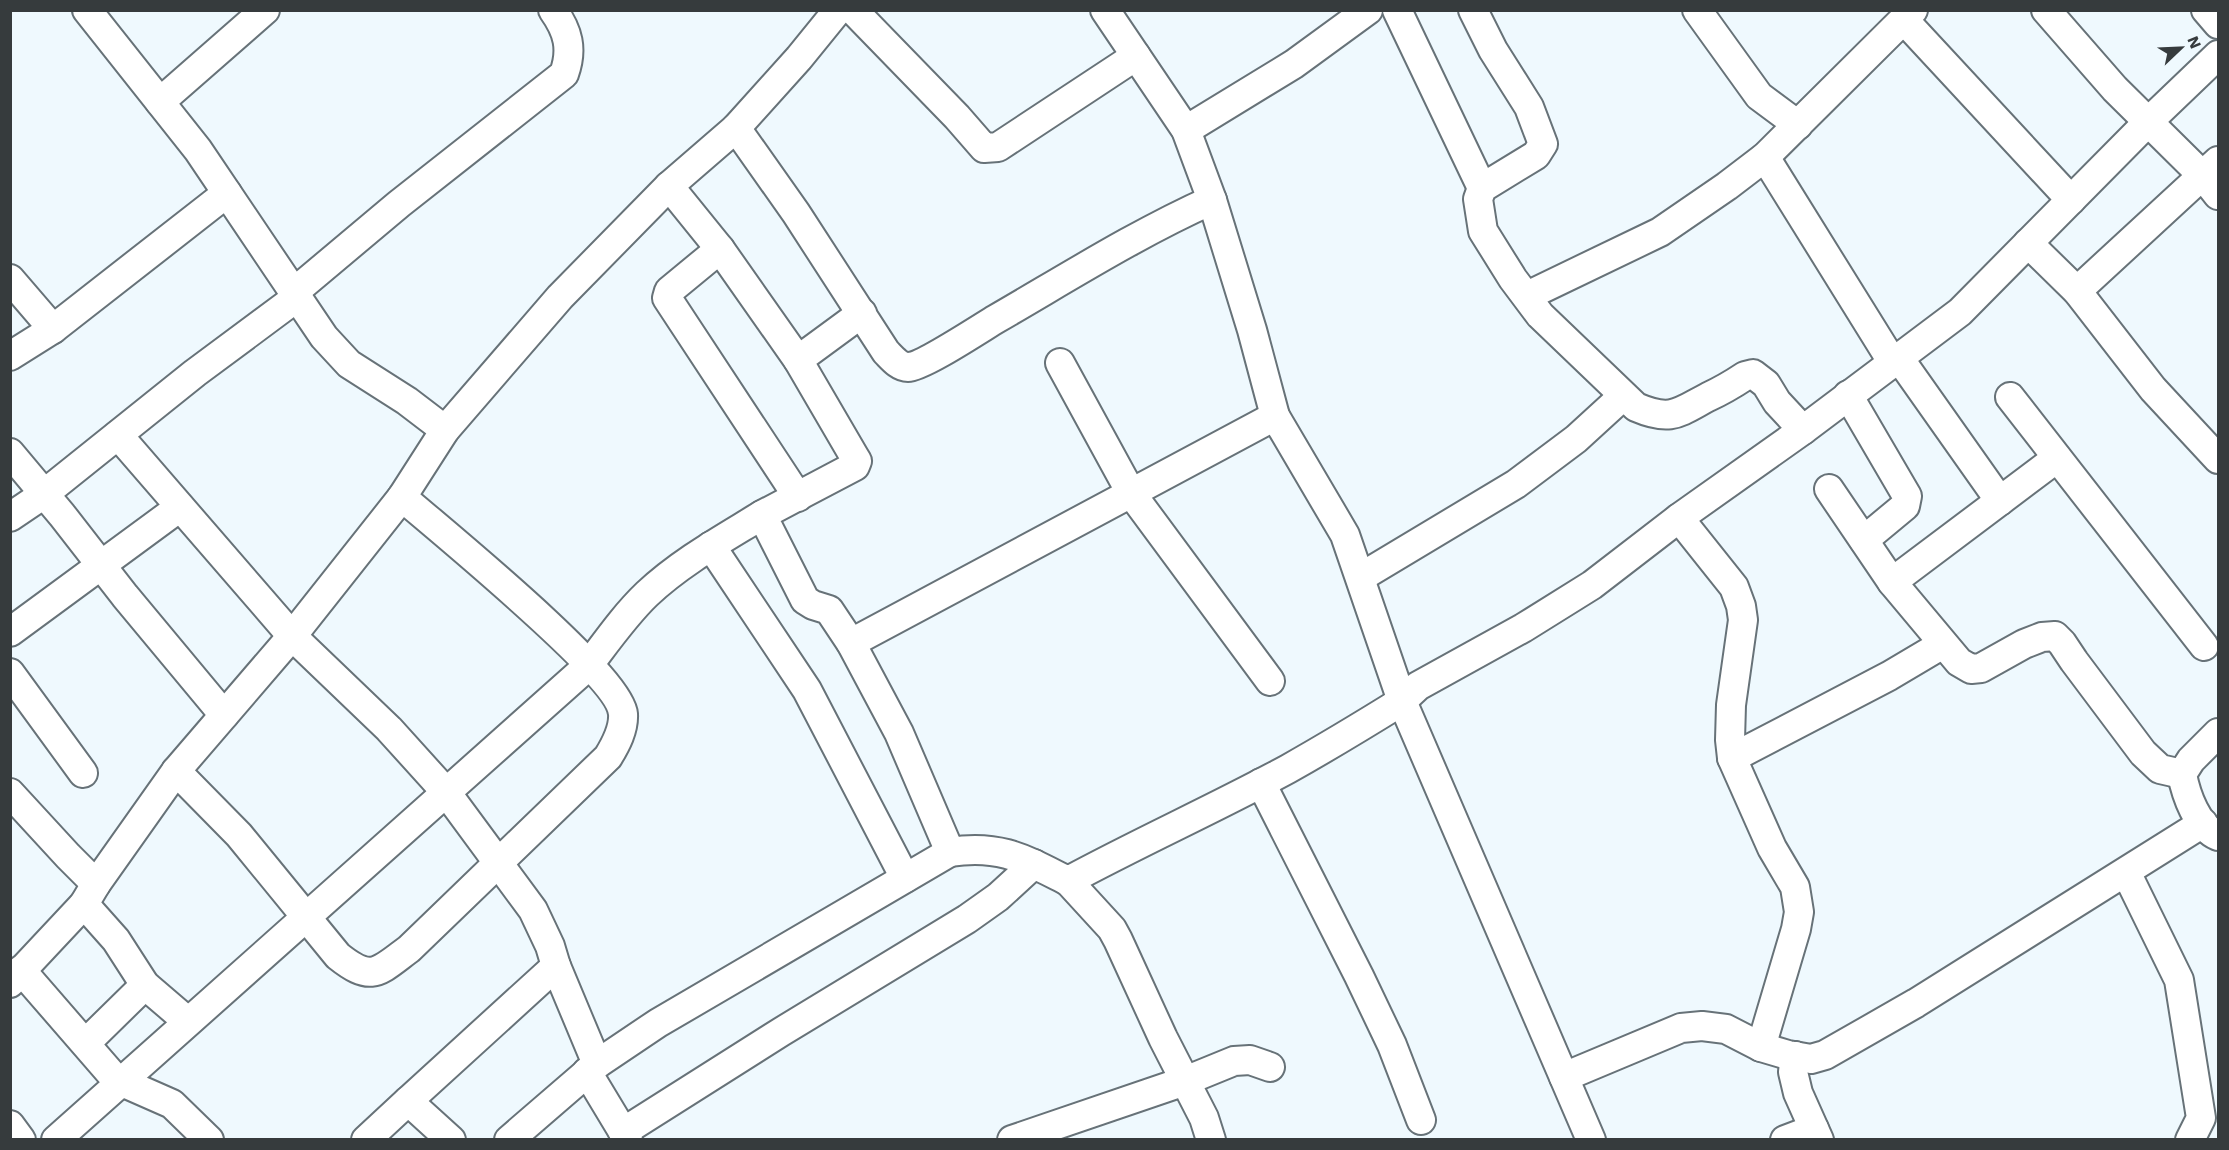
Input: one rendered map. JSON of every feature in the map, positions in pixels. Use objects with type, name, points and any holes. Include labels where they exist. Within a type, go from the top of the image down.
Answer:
[{"type":"street","points":[[87,10],[198,150],[324,337],[349,364],[408,401],[445,430]]},
{"type":"street","points":[[160,102],[265,10]]},
{"type":"street","points":[[10,517],[44,494],[294,295],[399,204],[564,74],[569,59],[568,44],[561,21],[553,10]]},
{"type":"street","points":[[209,1140],[172,1104],[122,1082],[114,1076],[87,1044],[16,976],[90,894],[176,771],[292,636],[402,497],[445,430],[560,297],[669,186],[736,128],[799,58],[838,10]]},
{"type":"street","points":[[854,10],[957,117],[977,141],[988,149],[998,147],[1136,56]]},
{"type":"street","points":[[1105,10],[1186,130],[1212,200],[1252,330],[1275,416],[1345,535],[1402,701],[1591,1140]]},
{"type":"street","points":[[1186,130],[1294,64],[1368,10]]},
{"type":"street","points":[[1397,10],[1482,188]]},
{"type":"street","points":[[1473,10],[1493,50],[1528,107],[1543,144],[1536,155],[1482,188],[1478,199],[1483,231],[1513,279],[1540,315],[1623,396],[1636,407],[1649,413],[1664,415],[1680,413],[1745,376],[1753,374],[1766,384],[1777,402],[1803,430]]},
{"type":"street","points":[[2046,10],[2115,89],[2148,122],[2213,177],[2077,291]]},
{"type":"street","points":[[2206,10],[2218,24]]},
{"type":"street","points":[[1527,296],[1660,232],[1727,186],[1765,157],[1909,15],[2071,200]]},
{"type":"street","points":[[1712,16],[1759,96],[1798,124]]},
{"type":"street","points":[[1068,881],[1136,844],[1261,783],[1332,744],[1402,701],[1418,686],[1523,628],[1592,585],[1679,518],[1803,430],[1960,312],[2148,122],[2218,55]]},
{"type":"street","points":[[736,128],[796,213],[886,352],[900,365],[909,367],[961,340],[1170,219],[1212,200]]},
{"type":"street","points":[[1765,157],[1896,360],[2000,501]]},
{"type":"street","points":[[56,1140],[588,666],[628,614],[648,594],[711,546],[762,515],[855,466],[857,461],[798,360],[720,249],[669,186]]},
{"type":"street","points":[[10,356],[53,329],[227,192]]},
{"type":"street","points":[[2028,243],[2077,291],[2153,389],[2218,459]]},
{"type":"street","points":[[720,249],[669,291],[667,298],[798,497]]},
{"type":"street","points":[[10,279],[53,329]]},
{"type":"street","points":[[798,360],[862,313]]},
{"type":"street","points":[[1060,363],[1131,493],[1270,681]]},
{"type":"street","points":[[1848,395],[1907,496],[1905,506],[1864,540]]},
{"type":"street","points":[[1361,577],[1516,484],[1576,439],[1623,396]]},
{"type":"street","points":[[2010,397],[2056,458],[2214,648]]},
{"type":"street","points":[[851,643],[1275,416]]},
{"type":"street","points":[[118,435],[292,636],[389,729],[446,792],[533,910],[550,946],[592,1068],[625,1136],[781,1032],[967,919],[998,897],[1034,864]]},
{"type":"street","points":[[10,453],[224,715]]},
{"type":"street","points":[[1892,582],[2056,458]]},
{"type":"street","points":[[1829,489],[1892,582],[1959,662],[1971,669],[1990,664],[2024,644],[2042,637],[2055,636],[2062,642],[2143,753],[2160,769],[2182,774]]},
{"type":"street","points":[[176,771],[238,835],[338,956],[359,971],[370,973],[381,970],[410,949],[608,757],[617,742],[623,713],[617,698],[558,633],[402,497]]},
{"type":"street","points":[[10,632],[102,567],[180,507]]},
{"type":"street","points":[[762,515],[805,600],[829,610],[851,643],[899,733],[950,852]]},
{"type":"street","points":[[1679,518],[1734,587],[1741,606],[1743,620],[1731,705],[1732,758],[1772,848],[1795,887],[1799,912],[1761,1047]]},
{"type":"street","points":[[711,546],[807,690],[905,878]]},
{"type":"street","points":[[1732,758],[1889,676],[1943,644]]},
{"type":"street","points":[[10,673],[83,772]]},
{"type":"street","points":[[1564,1077],[1681,1028],[1702,1026],[1726,1029],[1761,1047],[1811,1059],[1841,1048],[2126,872],[2211,829],[2187,797],[2182,774],[2191,760],[2218,733]]},
{"type":"street","points":[[1261,783],[1359,976],[1392,1046],[1421,1120]]},
{"type":"street","points":[[11,795],[68,856],[116,940],[145,985],[187,1021]]},
{"type":"street","points":[[509,1140],[592,1068],[658,1023],[950,852],[984,849],[1015,855],[1068,881],[1112,929],[1204,1118],[1211,1140]]},
{"type":"street","points":[[2126,872],[2179,980],[2203,1123]]},
{"type":"street","points":[[366,1140],[556,966]]},
{"type":"street","points":[[87,1044],[145,985]]},
{"type":"street","points":[[1785,1140],[1817,1134],[1798,1093],[1793,1072],[1795,1056]]},
{"type":"street","points":[[1021,1138],[1185,1081],[1234,1061],[1250,1060],[1270,1067]]},
{"type":"street","points":[[408,1101],[452,1140]]},
{"type":"street","points":[[10,1125],[21,1140]]}]
